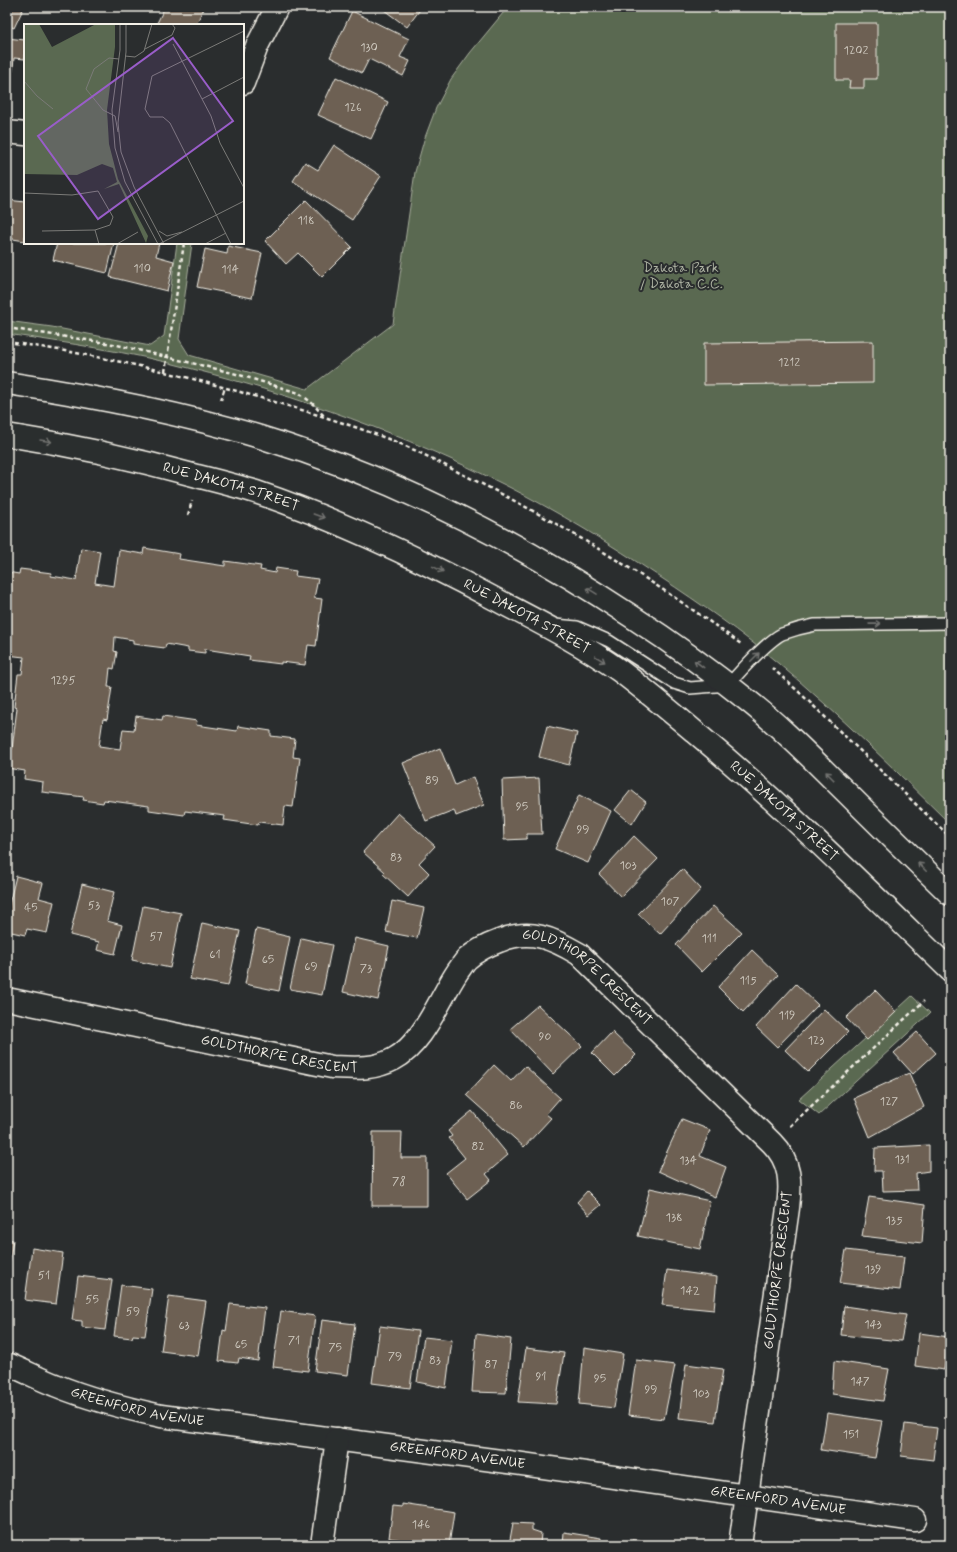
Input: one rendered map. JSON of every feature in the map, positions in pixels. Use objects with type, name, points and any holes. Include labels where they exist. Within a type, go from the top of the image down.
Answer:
[{"type":"street","points":[[244,80],[257,46],[277,7]]},
{"type":"street","points":[[7,132],[24,134]]},
{"type":"street","points":[[7,383],[129,404],[192,418],[290,447],[377,479],[444,509],[501,537],[594,592],[650,629],[748,700],[805,751],[950,894]]},
{"type":"street","name":"RUE DAKOTA STREET","points":[[7,436],[51,442],[116,456],[255,492],[376,538],[458,579],[544,625],[619,670],[677,716],[734,765],[814,838],[950,970]]},
{"type":"street","name":"GOLDTHORPE CRESCENT","points":[[7,999],[332,1067],[375,1067],[395,1058],[410,1047],[420,1035],[450,984],[467,959],[485,947],[508,937],[528,935],[544,937],[562,944],[579,954],[781,1151],[787,1167],[790,1186],[740,1545]]},
{"type":"street","name":"GREENFORD AVENUE","points":[[7,1364],[73,1392],[127,1409],[161,1416],[337,1439],[915,1520]]},
{"type":"street","points":[[322,1545],[337,1439]]},
{"type":"lane","points":[[544,625],[577,627],[609,641],[674,683],[690,688],[728,685],[763,650],[781,635],[800,628],[815,625],[950,623]]},
{"type":"path","points":[[165,372],[184,244]]},
{"type":"path","points":[[7,328],[113,344],[240,375],[299,393],[312,403],[325,417],[199,380],[93,356],[7,342]]},
{"type":"path","points":[[772,1143],[924,1001]]},
{"type":"green space","name":"Dakota Park / Dakota C.C.","points":[[508,7],[950,7],[950,824],[845,722],[779,664],[750,641],[675,587],[584,529],[525,495],[467,467],[390,433],[311,404],[270,391],[144,357],[76,344],[7,334],[7,321],[52,327],[150,346],[164,336],[177,244],[192,244],[179,339],[189,355],[307,389],[393,324],[415,172],[424,140],[436,108],[451,79],[470,53]]},
{"type":"green space","points":[[912,996],[930,1013],[819,1115],[799,1099]]},
{"type":"building","points":[[7,7],[24,7],[14,28],[7,25]]},
{"type":"building","points":[[165,7],[204,7],[196,24],[156,24]]},
{"type":"building","points":[[380,7],[422,7],[407,27]]},
{"type":"building","points":[[352,11],[409,39],[400,57],[410,61],[403,76],[369,59],[362,73],[330,57]]},
{"type":"building","points":[[836,23],[877,23],[877,79],[864,79],[864,88],[849,88],[850,80],[836,80]]},
{"type":"building","points":[[7,38],[24,40],[24,59],[14,58],[11,87],[7,86]]},
{"type":"building","points":[[336,77],[388,102],[371,139],[318,115]]},
{"type":"building","points":[[334,145],[381,176],[352,220],[293,181],[305,162],[318,170]]},
{"type":"building","points":[[7,200],[24,202],[24,241],[7,238]]},
{"type":"building","points":[[306,200],[352,247],[322,277],[298,253],[286,264],[265,241]]},
{"type":"building","points":[[57,244],[114,244],[107,273],[53,260]]},
{"type":"building","points":[[119,244],[159,244],[156,256],[174,261],[167,291],[110,277]]},
{"type":"building","points":[[228,246],[262,253],[252,298],[197,287],[205,249],[227,254]]},
{"type":"building","points":[[873,341],[873,383],[704,385],[704,343]]},
{"type":"building","points":[[81,548],[100,551],[95,583],[114,586],[119,550],[143,554],[144,548],[180,554],[179,559],[225,566],[225,561],[261,566],[260,570],[275,573],[276,568],[296,571],[295,576],[318,579],[314,598],[322,599],[316,646],[308,645],[305,665],[249,660],[250,656],[205,649],[205,653],[188,651],[188,648],[166,644],[165,648],[133,644],[133,640],[115,637],[114,651],[117,652],[114,669],[110,668],[108,687],[112,687],[107,720],[103,719],[99,746],[120,749],[123,729],[134,730],[136,716],[162,720],[163,716],[197,721],[196,725],[237,731],[238,726],[271,731],[271,736],[295,739],[293,757],[300,758],[293,807],[285,806],[283,825],[259,822],[258,825],[224,820],[225,816],[185,811],[184,815],[149,810],[149,806],[104,800],[103,803],[83,800],[84,797],[42,792],[43,782],[24,779],[25,771],[7,768],[7,748],[12,749],[17,708],[14,707],[18,674],[22,674],[24,657],[7,655],[7,572],[19,574],[20,569],[52,573],[51,576],[76,580]]},
{"type":"building","points":[[547,726],[577,733],[569,765],[539,757]]},
{"type":"building","points":[[440,748],[455,785],[473,777],[484,805],[456,816],[454,810],[426,821],[403,763]]},
{"type":"building","points":[[539,778],[542,834],[527,834],[527,839],[504,840],[502,780]]},
{"type":"building","points":[[631,790],[646,802],[632,824],[615,810]]},
{"type":"building","points":[[579,795],[611,811],[588,863],[555,849]]},
{"type":"building","points":[[398,813],[435,846],[419,863],[429,873],[408,897],[383,874],[385,872],[363,852]]},
{"type":"building","points":[[634,836],[658,859],[621,897],[599,874]]},
{"type":"building","points":[[682,869],[701,889],[660,934],[638,914]]},
{"type":"building","points":[[16,876],[43,883],[39,898],[54,902],[47,933],[27,929],[25,935],[7,931],[7,913]]},
{"type":"building","points":[[82,884],[114,892],[107,921],[122,925],[115,954],[97,950],[99,942],[70,935]]},
{"type":"building","points":[[392,901],[424,908],[417,938],[386,932]]},
{"type":"building","points":[[143,906],[181,913],[170,968],[132,960]]},
{"type":"building","points":[[713,906],[742,932],[702,972],[676,945]]},
{"type":"building","points":[[202,923],[240,931],[228,986],[190,979]]},
{"type":"building","points":[[256,929],[290,937],[279,991],[245,984]]},
{"type":"building","points":[[301,938],[332,945],[322,995],[290,989]]},
{"type":"building","points":[[355,938],[389,946],[378,1000],[343,992]]},
{"type":"building","points":[[752,950],[778,975],[743,1012],[718,987]]},
{"type":"building","points":[[796,984],[818,1005],[777,1047],[756,1027]]},
{"type":"building","points":[[875,990],[896,1012],[867,1040],[846,1018]]},
{"type":"building","points":[[538,1005],[582,1046],[553,1074],[510,1029]]},
{"type":"building","points":[[824,1009],[848,1032],[808,1072],[785,1050]]},
{"type":"building","points":[[612,1032],[636,1055],[615,1076],[592,1053]]},
{"type":"building","points":[[917,1032],[936,1053],[913,1074],[894,1053]]},
{"type":"building","points":[[494,1065],[511,1081],[525,1066],[560,1098],[546,1114],[551,1118],[524,1147],[466,1095]]},
{"type":"building","points":[[909,1073],[924,1107],[870,1137],[854,1098]]},
{"type":"building","points":[[472,1111],[508,1155],[486,1174],[491,1180],[467,1199],[446,1173],[465,1158],[449,1138],[452,1136],[448,1131]]},
{"type":"building","points":[[682,1119],[710,1130],[700,1156],[726,1167],[715,1197],[658,1171]]},
{"type":"building","points":[[373,1132],[402,1132],[401,1158],[427,1158],[427,1206],[372,1206]]},
{"type":"building","points":[[929,1145],[929,1171],[916,1173],[917,1190],[883,1191],[882,1171],[874,1171],[875,1148]]},
{"type":"building","points":[[650,1188],[710,1201],[700,1249],[638,1236]]},
{"type":"building","points":[[587,1191],[601,1205],[589,1215],[577,1202]]},
{"type":"building","points":[[869,1197],[925,1205],[922,1243],[862,1236]]},
{"type":"building","points":[[7,1239],[13,1240],[7,1279]]},
{"type":"building","points":[[32,1248],[63,1253],[56,1304],[25,1300]]},
{"type":"building","points":[[846,1250],[904,1257],[900,1290],[840,1283]]},
{"type":"building","points":[[667,1270],[717,1277],[714,1310],[662,1305]]},
{"type":"building","points":[[78,1276],[112,1280],[105,1330],[82,1327],[82,1321],[72,1320]]},
{"type":"building","points":[[121,1285],[152,1289],[145,1336],[133,1335],[132,1338],[114,1336]]},
{"type":"building","points":[[169,1296],[206,1301],[198,1356],[161,1351]]},
{"type":"building","points":[[230,1304],[265,1308],[258,1361],[239,1358],[238,1363],[219,1361],[223,1330],[226,1331]]},
{"type":"building","points":[[844,1306],[906,1315],[901,1341],[841,1335]]},
{"type":"building","points":[[281,1311],[315,1316],[308,1371],[273,1367]]},
{"type":"building","points":[[322,1320],[355,1324],[348,1375],[315,1371]]},
{"type":"building","points":[[380,1326],[418,1331],[410,1388],[372,1383]]},
{"type":"building","points":[[919,1333],[949,1337],[944,1370],[915,1366]]},
{"type":"building","points":[[476,1334],[511,1339],[506,1393],[472,1392]]},
{"type":"building","points":[[424,1337],[452,1340],[446,1388],[417,1382]]},
{"type":"building","points":[[526,1348],[564,1353],[556,1404],[518,1402]]},
{"type":"building","points":[[584,1348],[623,1354],[614,1408],[579,1404]]},
{"type":"building","points":[[636,1360],[675,1365],[664,1419],[628,1415]]},
{"type":"building","points":[[834,1361],[889,1369],[883,1401],[832,1394]]},
{"type":"building","points":[[686,1364],[723,1369],[715,1422],[679,1418]]},
{"type":"building","points":[[827,1413],[882,1421],[875,1458],[821,1450]]},
{"type":"building","points":[[905,1424],[937,1428],[933,1460],[901,1456]]},
{"type":"building","points":[[403,1504],[454,1512],[449,1545],[389,1538],[393,1506],[403,1507]]},
{"type":"building","points":[[513,1523],[532,1524],[532,1530],[541,1533],[540,1545],[509,1545]]},
{"type":"building","points":[[564,1532],[601,1538],[600,1545],[563,1545]]},
{"type":"building","points":[[619,1540],[652,1543],[652,1545],[619,1545]]}]
